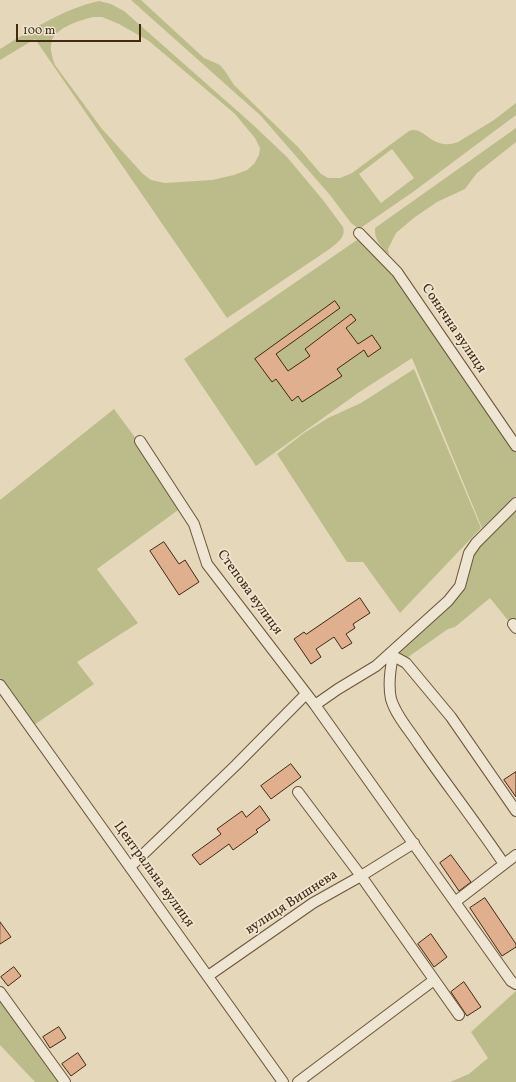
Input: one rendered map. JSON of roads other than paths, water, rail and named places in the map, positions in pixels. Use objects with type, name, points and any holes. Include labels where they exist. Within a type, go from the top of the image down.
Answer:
[{"type":"street","name":"Сонячна вулиця","points":[[359,233],[397,272],[516,446]]},
{"type":"street","name":"Степова вулиця","points":[[140,441],[194,524],[207,564],[316,705],[511,981],[516,984]]},
{"type":"street","points":[[316,705],[390,656],[405,640],[455,594],[460,586],[469,553],[476,543],[516,504]]},
{"type":"street","points":[[405,640],[404,652],[406,663]]},
{"type":"street","points":[[390,656],[406,663],[451,717],[516,811]]},
{"type":"street","points":[[390,656],[390,688],[391,698],[395,708],[450,790],[489,841],[504,864]]},
{"type":"street","name":"Центральна вулиця","points":[[0,685],[283,1082]]},
{"type":"street","points":[[130,867],[236,765],[306,694]]},
{"type":"street","points":[[298,792],[361,876],[458,1015]]},
{"type":"street","name":"вулиця Вишнева","points":[[208,976],[313,903],[361,876],[414,843]]},
{"type":"street","points":[[455,902],[516,855]]},
{"type":"street","points":[[298,1082],[434,980]]},
{"type":"street","points":[[0,992],[65,1082]]}]
